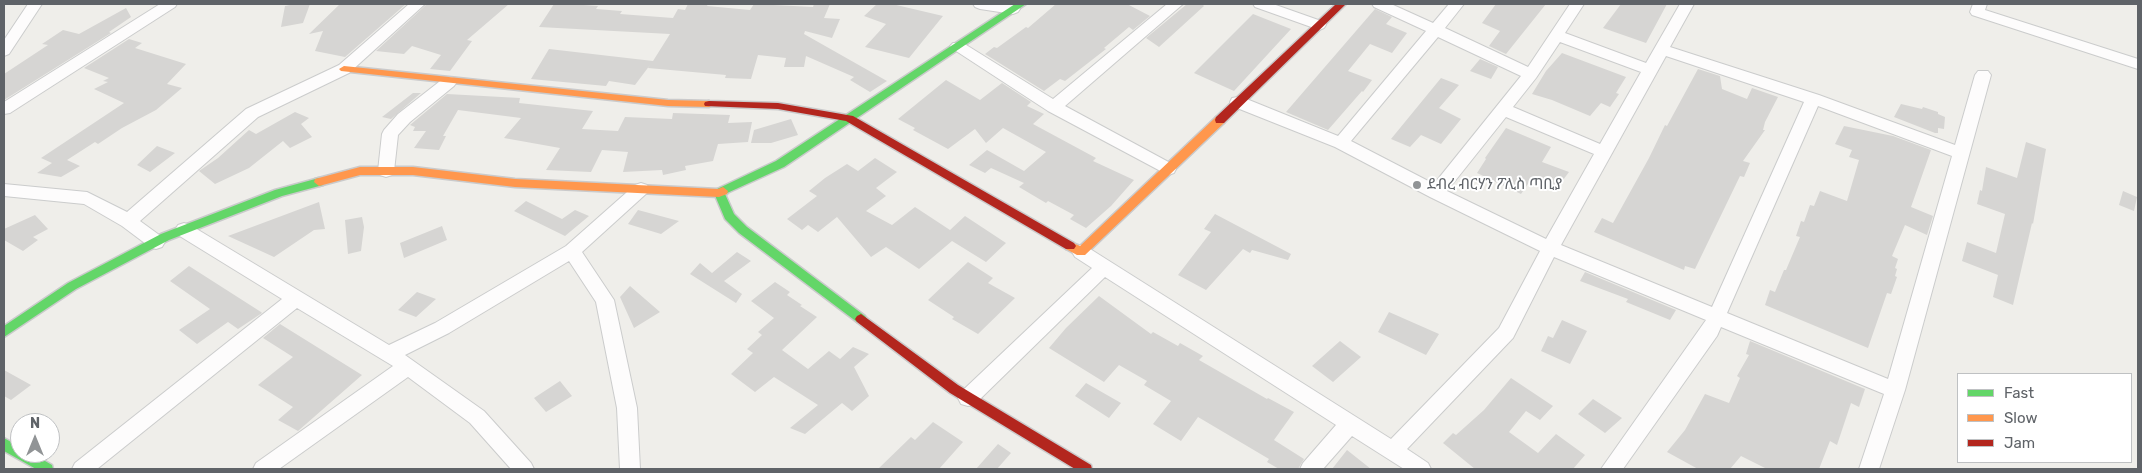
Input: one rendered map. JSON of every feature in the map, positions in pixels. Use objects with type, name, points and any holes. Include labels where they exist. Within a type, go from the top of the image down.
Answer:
[{"type":"street","points":[[4,51],[35,4]]},
{"type":"street","points":[[4,109],[170,4]]},
{"type":"street","points":[[128,221],[252,113],[344,69],[418,4]]},
{"type":"street","points":[[980,4],[1017,6]]},
{"type":"street","points":[[1054,107],[1176,4]]},
{"type":"street","points":[[1260,4],[1318,25]]},
{"type":"street","points":[[1081,252],[1340,4]]},
{"type":"street","points":[[1379,4],[1530,74]]},
{"type":"street","points":[[1341,143],[1457,4]]},
{"type":"street","points":[[1436,193],[1530,74],[1577,4]]},
{"type":"street","points":[[1392,451],[1506,333],[1550,248],[1687,4]]},
{"type":"street","points":[[1980,4],[1977,12],[2138,64]]},
{"type":"street","points":[[4,332],[72,286],[156,242],[288,191],[360,171],[413,171],[515,183],[719,193],[780,164],[1017,6]]},
{"type":"street","points":[[1556,35],[1650,70]]},
{"type":"street","points":[[958,46],[1054,107],[1168,169]]},
{"type":"street","points":[[1661,49],[1813,99],[1961,153]]},
{"type":"street","points":[[344,69],[449,82],[668,103],[778,106],[849,118],[1081,252],[1421,469]]},
{"type":"street","points":[[1869,469],[1895,390],[1983,75]]},
{"type":"street","points":[[386,171],[390,134],[404,118],[449,82]]},
{"type":"street","points":[[1611,469],[1710,331],[1813,99]]},
{"type":"street","points":[[1238,102],[1341,143],[1436,193],[1550,248],[1895,390]]},
{"type":"street","points":[[1502,109],[1604,152]]},
{"type":"street","points":[[4,190],[86,198],[128,221],[156,242]]},
{"type":"street","points":[[388,354],[442,328],[572,251],[641,190]]},
{"type":"street","points":[[719,193],[729,216],[743,230],[968,398],[1086,469]]},
{"type":"street","points":[[184,230],[408,366],[477,417],[524,469]]},
{"type":"street","points":[[572,251],[604,300],[627,408],[630,469]]},
{"type":"street","points":[[968,398],[1104,267]]},
{"type":"street","points":[[82,469],[296,298]]},
{"type":"street","points":[[263,469],[408,366]]},
{"type":"street","points":[[1310,469],[1350,424]]},
{"type":"street","points":[[4,444],[47,469]]},
{"type":"building","points":[[310,4],[303,23],[281,27],[285,6]]},
{"type":"building","points":[[340,4],[406,4],[345,57],[315,51],[323,31],[309,34]]},
{"type":"building","points":[[427,4],[509,4],[467,40],[472,41],[450,71],[430,69],[441,55],[412,46],[404,54],[376,51]]},
{"type":"building","points":[[554,4],[585,4],[598,6],[596,9],[622,11],[620,14],[673,18],[678,9],[685,10],[688,4],[708,4],[707,6],[750,10],[754,4],[813,7],[814,4],[830,4],[824,18],[840,19],[832,38],[805,31],[804,34],[887,81],[870,92],[850,80],[854,77],[806,56],[804,67],[784,67],[786,58],[758,55],[751,79],[725,78],[726,75],[648,68],[650,65],[635,85],[609,81],[606,86],[531,79],[549,49],[653,61],[670,34],[539,27]]},
{"type":"building","points":[[877,4],[892,4],[943,16],[909,58],[865,47],[886,24],[864,16]]},
{"type":"building","points":[[1056,4],[1127,4],[1150,16],[1133,30],[1129,27],[1104,48],[1106,49],[1065,81],[1060,79],[1044,91],[985,54],[994,47],[997,48],[1026,27],[1028,28]]},
{"type":"building","points":[[1187,4],[1202,4],[1204,6],[1159,47],[1146,38]]},
{"type":"building","points":[[1496,4],[1546,4],[1506,54],[1489,46],[1500,31],[1482,23]]},
{"type":"building","points":[[1621,4],[1667,4],[1646,43],[1603,28]]},
{"type":"building","points":[[126,8],[131,17],[109,32],[111,33],[4,100],[4,74],[48,45],[42,44],[63,30],[79,34]]},
{"type":"building","points":[[1375,9],[1392,17],[1386,24],[1407,33],[1392,53],[1370,44],[1348,71],[1372,80],[1363,92],[1328,130],[1286,112]]},
{"type":"building","points":[[1253,14],[1291,29],[1234,91],[1194,73]]},
{"type":"building","points":[[129,39],[142,43],[135,48],[186,64],[167,84],[182,88],[156,110],[122,128],[98,144],[95,142],[67,160],[80,166],[61,177],[37,173],[52,163],[41,158],[124,103],[94,89],[108,82],[103,81],[109,78],[84,68]]},
{"type":"building","points":[[1562,53],[1626,77],[1616,93],[1619,94],[1610,107],[1601,103],[1590,116],[1532,94],[1546,71]]},
{"type":"building","points":[[1480,59],[1498,67],[1491,79],[1470,71]]},
{"type":"building","points":[[1698,69],[1720,76],[1722,89],[1747,99],[1752,88],[1778,97],[1765,122],[1763,130],[1765,130],[1743,161],[1750,163],[1744,177],[1740,176],[1695,269],[1685,266],[1684,270],[1594,232],[1602,218],[1613,223],[1665,125],[1667,126]]},
{"type":"building","points":[[1441,78],[1459,85],[1439,108],[1461,119],[1441,144],[1421,135],[1410,147],[1391,139]]},
{"type":"building","points":[[946,80],[980,100],[1002,83],[1031,102],[1027,106],[1044,114],[1033,124],[1096,158],[1093,161],[1134,180],[1111,206],[1086,228],[1070,219],[1074,215],[1048,201],[1046,203],[1019,187],[1024,183],[991,168],[985,173],[969,165],[987,150],[1024,171],[1046,152],[1003,128],[986,143],[975,129],[948,149],[913,130],[915,128],[898,119]]},
{"type":"building","points":[[413,93],[421,93],[391,119],[382,117]]},
{"type":"building","points":[[447,94],[520,98],[519,103],[593,111],[582,129],[618,131],[625,117],[672,119],[673,113],[730,115],[728,123],[752,122],[748,142],[718,144],[713,161],[685,166],[686,170],[663,175],[662,170],[623,172],[628,152],[602,150],[591,172],[546,170],[560,148],[504,138],[521,118],[458,110],[443,136],[446,136],[439,150],[414,148],[426,131],[413,131],[415,127],[410,125]]},
{"type":"building","points":[[1901,104],[1922,109],[1923,107],[1938,112],[1938,114],[1945,117],[1944,129],[1938,128],[1938,133],[1935,133],[1894,117]]},
{"type":"building","points":[[295,112],[309,118],[301,124],[312,137],[290,148],[283,141],[249,168],[215,184],[199,171],[218,158],[249,130],[256,134]]},
{"type":"building","points":[[791,119],[798,135],[771,143],[751,143],[754,130]]},
{"type":"building","points":[[1844,126],[1893,136],[1931,150],[1911,207],[1933,216],[1927,235],[1905,225],[1892,256],[1898,259],[1895,268],[1897,269],[1895,276],[1897,277],[1891,294],[1887,293],[1868,348],[1765,305],[1770,290],[1775,292],[1784,270],[1786,270],[1800,237],[1796,236],[1801,221],[1804,222],[1810,205],[1814,206],[1820,191],[1847,201],[1859,160],[1849,157],[1852,150],[1835,144]]},
{"type":"building","points":[[1506,128],[1551,147],[1542,162],[1569,172],[1557,188],[1532,178],[1521,194],[1477,173]]},
{"type":"building","points":[[2026,142],[2046,149],[2033,224],[2013,305],[1993,297],[1998,275],[1962,261],[1967,242],[1996,253],[2005,214],[1977,204],[1980,190],[1982,191],[1986,167],[2017,178]]},
{"type":"building","points":[[157,146],[175,153],[150,172],[137,165]]},
{"type":"building","points":[[875,158],[897,172],[876,188],[886,196],[866,211],[892,225],[915,207],[950,230],[965,216],[1006,243],[986,262],[952,241],[919,269],[886,247],[871,257],[837,217],[818,232],[808,225],[802,230],[787,219],[817,196],[809,191],[825,178],[847,164],[858,171]]},
{"type":"building","points":[[2123,191],[2137,197],[2134,211],[2119,205]]},
{"type":"building","points":[[526,201],[562,219],[575,210],[589,216],[565,236],[514,211]]},
{"type":"building","points":[[319,202],[325,229],[314,230],[274,257],[228,236]]},
{"type":"building","points":[[638,210],[679,221],[661,234],[628,224]]},
{"type":"building","points":[[1215,214],[1291,254],[1288,260],[1252,250],[1250,253],[1243,249],[1206,290],[1178,275],[1211,232],[1204,229]]},
{"type":"building","points":[[35,215],[48,229],[33,237],[38,240],[23,251],[4,240],[4,229]]},
{"type":"building","points":[[362,217],[364,227],[361,251],[348,254],[345,220]]},
{"type":"building","points":[[442,226],[447,240],[404,258],[400,243]]},
{"type":"building","points":[[737,252],[751,261],[724,281],[742,294],[736,303],[690,274],[700,263],[712,273]]},
{"type":"building","points":[[968,262],[993,278],[988,283],[1015,298],[978,334],[952,319],[954,317],[928,300]]},
{"type":"building","points":[[189,266],[262,313],[238,329],[228,322],[197,344],[179,330],[210,309],[170,281]]},
{"type":"building","points":[[1585,272],[1676,310],[1670,320],[1626,302],[1628,299],[1580,281]]},
{"type":"building","points":[[775,282],[790,292],[787,295],[802,305],[800,306],[817,317],[782,350],[808,369],[829,351],[840,359],[853,347],[869,354],[854,367],[869,396],[852,411],[842,403],[805,434],[790,428],[818,405],[774,377],[755,392],[731,374],[753,353],[747,349],[762,335],[758,332],[774,318],[751,301]]},
{"type":"building","points":[[630,286],[660,312],[634,328],[620,297]]},
{"type":"building","points":[[417,292],[436,299],[416,317],[398,310]]},
{"type":"building","points":[[1099,296],[1151,334],[1153,332],[1178,346],[1180,343],[1203,356],[1199,360],[1267,399],[1294,412],[1274,440],[1304,459],[1298,469],[1279,469],[1267,462],[1269,459],[1198,417],[1181,441],[1153,424],[1171,401],[1144,385],[1147,381],[1119,365],[1104,382],[1049,348],[1066,328]]},
{"type":"building","points":[[1389,312],[1439,334],[1426,355],[1378,332]]},
{"type":"building","points":[[1562,320],[1587,331],[1570,364],[1541,351],[1548,336],[1553,338]]},
{"type":"building","points":[[280,324],[362,375],[298,431],[278,420],[293,407],[258,385],[293,357],[263,338]]},
{"type":"building","points":[[1340,341],[1361,357],[1333,382],[1312,366]]},
{"type":"building","points":[[1750,341],[1865,389],[1859,407],[1851,403],[1837,445],[1830,441],[1819,469],[1767,469],[1741,456],[1730,469],[1698,469],[1667,452],[1685,430],[1705,394],[1729,403],[1740,378],[1737,376],[1749,355],[1746,354]]},
{"type":"building","points":[[4,370],[31,385],[11,400],[4,396]]},
{"type":"building","points":[[1511,378],[1553,406],[1540,420],[1526,411],[1509,432],[1538,453],[1556,434],[1585,455],[1573,469],[1475,469],[1443,443],[1453,433],[1456,435],[1484,410]]},
{"type":"building","points":[[560,381],[572,396],[546,412],[534,398]]},
{"type":"building","points":[[1086,383],[1121,403],[1109,418],[1075,396]]},
{"type":"building","points":[[1593,399],[1622,418],[1605,433],[1578,414]]},
{"type":"building","points":[[933,422],[963,442],[939,469],[878,469],[911,437],[915,440]]},
{"type":"building","points":[[998,444],[1011,453],[997,469],[976,469]]},
{"type":"building","points":[[1347,450],[1371,469],[1332,469]]},
{"type":"traffic: fast","points":[[723,191],[780,164],[1021,4]]},
{"type":"traffic: fast","points":[[4,332],[72,286],[165,237],[279,193],[319,182]]},
{"type":"traffic: fast","points":[[719,193],[729,216],[743,230],[861,319]]},
{"type":"traffic: fast","points":[[4,444],[47,469]]},
{"type":"traffic: slow","points":[[344,69],[668,103],[709,104]]},
{"type":"traffic: slow","points":[[1070,246],[1081,252],[1220,120]]},
{"type":"traffic: slow","points":[[319,182],[360,171],[413,171],[515,183],[719,193],[723,191]]},
{"type":"traffic: jam","points":[[1220,120],[1341,4]]},
{"type":"traffic: jam","points":[[709,104],[778,106],[849,118],[1070,246]]},
{"type":"traffic: jam","points":[[861,319],[954,389],[1086,469]]},
{"type":"place","name":"ደብረ ብርሃን ፖሊስ ጣቢያ","points":[[1417,185]]}]
